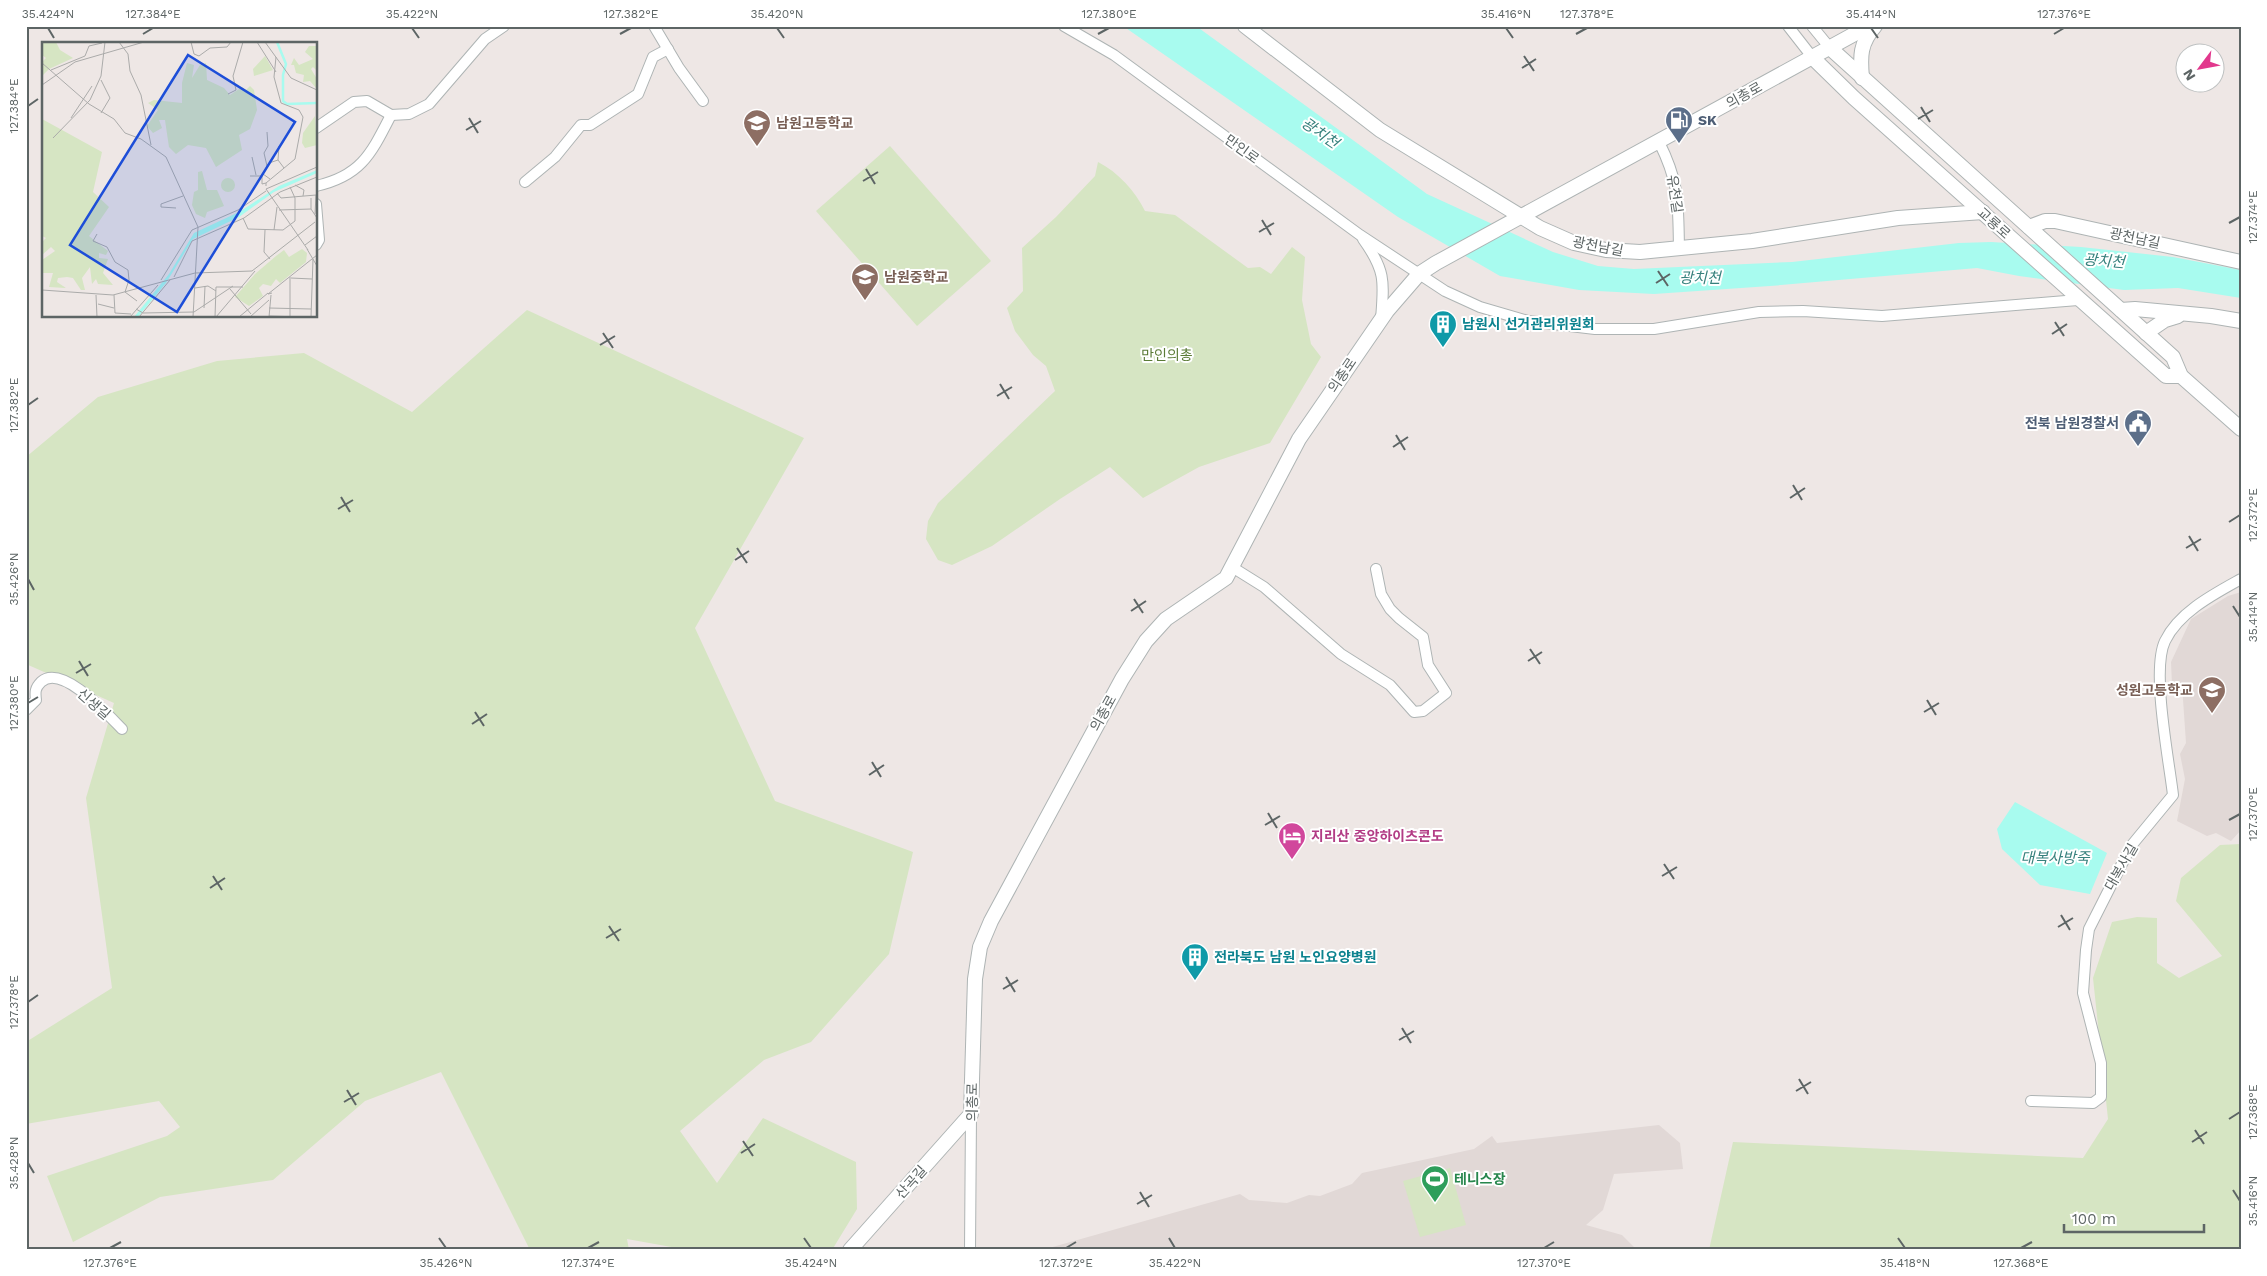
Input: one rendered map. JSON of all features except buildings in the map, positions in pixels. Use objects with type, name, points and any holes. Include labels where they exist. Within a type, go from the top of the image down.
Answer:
[{"type":"street","points":[[318,127],[354,102],[367,101],[391,115],[409,114],[428,104],[485,39],[504,26]]},
{"type":"street","points":[[654,26],[704,102]]},
{"type":"street","name":"만인로","points":[[1064,26],[1114,56],[1360,235],[1458,299],[1528,321],[1595,329],[1654,329],[1759,312],[1803,311],[1882,316],[2078,300]]},
{"type":"street","name":"광천남길","points":[[1246,26],[1380,130],[1518,219],[1574,243],[1606,250],[1640,252],[1752,241],[1898,218],[1983,212]]},
{"type":"street","points":[[1788,26],[1813,58]]},
{"type":"street","points":[[1812,26],[1830,48]]},
{"type":"street","name":"의총로","points":[[970,1250],[971,1114],[975,979],[980,947],[991,920],[1122,679],[1149,637],[1166,619],[1184,605],[1226,578],[1299,439],[1381,319],[1420,274],[1436,263],[1869,26]]},
{"type":"street","points":[[1862,78],[1860,51],[1863,43],[1875,26]]},
{"type":"street","name":"교룡로","points":[[1830,48],[2173,357],[2181,376],[2241,429]]},
{"type":"street","points":[[526,182],[555,157],[581,126],[590,125],[638,94],[652,57],[668,49]]},
{"type":"street","name":"교룡로","points":[[1813,58],[1854,98],[1983,212],[2078,300],[2166,376],[2181,376]]},
{"type":"street","points":[[320,185],[350,174],[365,161],[391,115]]},
{"type":"street","name":"유천길","points":[[1659,142],[1676,182],[1679,248]]},
{"type":"street","name":"광천남길","points":[[2029,227],[2045,221],[2055,221],[2241,262]]},
{"type":"street","points":[[318,228],[318,242]]},
{"type":"street","points":[[1360,235],[1375,256],[1382,270],[1381,319]]},
{"type":"street","points":[[2121,310],[2135,309],[2241,321]]},
{"type":"street","points":[[2146,332],[2165,320],[2183,314]]},
{"type":"street","points":[[1232,567],[1264,586],[1341,654],[1390,685],[1414,712],[1423,711],[1446,693],[1428,665],[1423,637],[1399,618],[1381,594],[1376,569]]},
{"type":"street","name":"대복사길","points":[[2030,1101],[2093,1103],[2101,1097],[2101,1064],[2083,993],[2086,950],[2089,929],[2130,846],[2173,795],[2160,689],[2159,658],[2166,640],[2188,612],[2241,579]]},
{"type":"street","name":"신생길","points":[[26,710],[36,700],[35,690],[38,685],[45,679],[55,678],[92,698],[122,729]]},
{"type":"street","name":"산곡길","points":[[850,1250],[971,1114]]},
{"type":"shaded area","name":"성원고등학교","points":[[2241,592],[2241,830],[2231,841],[2216,833],[2207,836],[2177,821],[2185,779],[2180,754],[2186,743],[2182,685],[2172,685],[2171,662],[2191,619],[2228,596]]},
{"type":"shaded area","points":[[1659,1125],[1680,1143],[1683,1169],[1614,1174],[1603,1210],[1586,1225],[1622,1235],[1637,1250],[1042,1250],[1240,1194],[1249,1200],[1287,1203],[1309,1195],[1320,1196],[1352,1184],[1362,1173],[1474,1149],[1492,1136],[1497,1143]]},
{"type":"green space","points":[[890,146],[991,261],[917,326],[816,211]]},
{"type":"green space","name":"만인의총","points":[[1098,162],[1125,183],[1145,211],[1175,215],[1248,268],[1260,267],[1271,274],[1292,247],[1305,257],[1302,300],[1311,344],[1321,357],[1270,443],[1199,467],[1143,498],[1110,467],[992,546],[952,565],[938,560],[926,539],[928,521],[938,503],[1055,391],[1046,366],[1033,355],[1015,331],[1007,308],[1023,291],[1022,248],[1056,217],[1095,176]]},
{"type":"green space","points":[[527,310],[804,438],[695,628],[775,801],[913,852],[889,954],[811,1042],[764,1060],[680,1131],[717,1183],[763,1118],[856,1162],[857,1209],[832,1250],[688,1250],[627,1239],[629,1250],[530,1250],[441,1072],[365,1101],[273,1180],[160,1197],[73,1242],[47,1176],[167,1136],[180,1127],[159,1101],[26,1124],[26,1042],[112,988],[86,798],[114,703],[26,664],[26,457],[98,397],[217,361],[304,353],[412,412]]},
{"type":"green space","points":[[2241,844],[2241,1250],[1709,1250],[1733,1142],[2083,1158],[2108,1119],[2093,978],[2112,922],[2137,917],[2157,918],[2157,963],[2179,978],[2222,956],[2176,901],[2181,878],[2220,845]]},
{"type":"green space","name":"테니스장","points":[[1450,1168],[1466,1225],[1420,1237],[1403,1181]]},
{"type":"water","name":"광치천","points":[[1123,26],[1196,26],[1427,194],[1553,252],[1598,266],[1634,269],[1792,262],[1959,243],[1991,242],[2081,247],[2173,257],[2241,270],[2241,298],[2178,288],[2124,290],[2019,276],[1977,268],[1654,294],[1579,290],[1500,276],[1398,217]]},
{"type":"water","name":"대복사방죽","points":[[2015,802],[2107,853],[2090,894],[2040,885],[2002,849],[1997,829]]},
{"type":"place","name":"SK","points":[[1679,144]]},
{"type":"place","name":"남원고등학교","points":[[757,147]]},
{"type":"place","name":"남원중학교","points":[[865,301]]},
{"type":"place","name":"남원시 선거관리위원회","points":[[1443,348]]},
{"type":"place","name":"전북 남원경찰서","points":[[2138,447]]},
{"type":"place","name":"성원고등학교","points":[[2212,714]]},
{"type":"place","name":"지리산 중앙하이츠콘도","points":[[1292,860]]},
{"type":"place","name":"전라북도 남원 노인요양병원","points":[[1195,981]]},
{"type":"place","name":"테니스장","points":[[1435,1203]]}]
